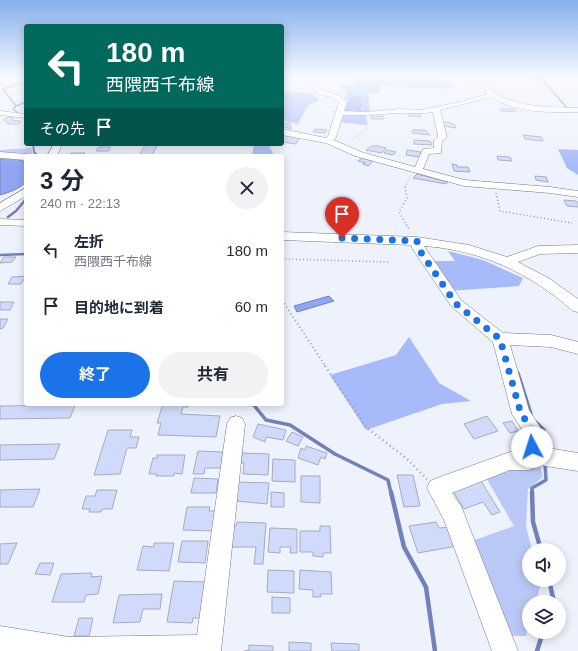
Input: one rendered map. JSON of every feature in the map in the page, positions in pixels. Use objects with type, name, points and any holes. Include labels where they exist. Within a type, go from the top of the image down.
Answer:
[{"type":"street","points":[[328,141],[332,137],[341,106]]},
{"type":"street","points":[[339,113],[367,114],[436,110],[450,106]]},
{"type":"street","points":[[518,106],[578,110]]},
{"type":"street","points":[[418,170],[426,151],[438,151],[438,140],[443,137],[436,110]]},
{"type":"street","points":[[0,113],[24,116]]},
{"type":"street","points":[[284,132],[328,141],[346,149],[464,183],[555,190],[578,194]]},
{"type":"street","points":[[0,155],[24,157]]},
{"type":"street","points":[[0,208],[24,192]]},
{"type":"street","points":[[0,222],[24,223]]},
{"type":"street","points":[[284,236],[417,241],[454,245],[482,252],[508,261],[567,296],[578,306]]},
{"type":"street","points":[[417,241],[418,248],[456,304],[500,339],[521,414],[531,427],[532,447],[542,455],[578,462]]},
{"type":"street","points":[[508,261],[538,250],[578,249]]},
{"type":"street","points":[[500,339],[551,341],[578,348]]},
{"type":"street","points":[[0,639],[69,650],[209,650],[236,424]]},
{"type":"street","points":[[505,651],[453,514],[437,488],[510,461],[529,461],[542,455]]},
{"type":"path","points":[[346,149],[353,139],[368,129],[369,124],[367,114]]},
{"type":"path","points":[[417,241],[402,220],[400,212],[407,198],[405,186],[413,172],[418,170]]},
{"type":"path","points":[[494,186],[500,211],[572,223]]},
{"type":"path","points":[[284,259],[389,262]]},
{"type":"path","points":[[284,303],[366,427],[407,458],[437,488]]},
{"type":"shaded area","points":[[284,106],[307,106],[298,124],[284,120]]},
{"type":"shaded area","points":[[345,106],[360,106],[359,109],[366,113],[343,112]]},
{"type":"shaded area","points":[[358,106],[369,106],[370,113]]},
{"type":"shaded area","points":[[342,114],[366,116],[367,125],[339,122]]},
{"type":"shaded area","points":[[254,146],[269,146],[273,154],[252,154]]},
{"type":"shaded area","points":[[31,148],[33,154],[0,154],[0,150]]},
{"type":"shaded area","points":[[558,149],[578,150],[578,175],[567,168]]},
{"type":"shaded area","points":[[13,158],[24,161],[24,183],[11,191],[0,195],[0,159]]},
{"type":"shaded area","points":[[448,251],[483,260],[523,278],[519,286],[448,291],[427,261],[455,261]]},
{"type":"shaded area","points":[[329,296],[334,301],[297,312],[294,306]]},
{"type":"shaded area","points":[[409,337],[439,383],[471,401],[442,404],[366,430],[330,375],[396,355]]},
{"type":"shaded area","points":[[539,460],[543,477],[528,489],[526,527],[530,543],[522,543],[522,587],[540,587],[538,595],[522,595],[522,636],[505,636],[469,542],[514,526],[485,476]]},
{"type":"building","points":[[500,109],[514,109],[516,112],[502,111]]},
{"type":"building","points":[[409,113],[420,113],[421,117],[409,116]]},
{"type":"building","points":[[370,116],[383,116],[384,119],[372,119]]},
{"type":"building","points":[[8,117],[15,117],[11,120],[21,122],[19,124],[7,124],[9,123],[3,120]]},
{"type":"building","points":[[446,122],[454,124],[456,128],[443,126],[442,123]]},
{"type":"building","points":[[284,123],[290,123],[291,129],[284,127]]},
{"type":"building","points":[[315,129],[327,130],[325,133],[313,132]]},
{"type":"building","points":[[412,130],[425,130],[430,135],[413,133]]},
{"type":"building","points":[[284,135],[300,136],[296,144],[284,142]]},
{"type":"building","points":[[523,135],[541,137],[543,141],[525,139]]},
{"type":"building","points":[[414,140],[430,141],[432,145],[414,144]]},
{"type":"building","points":[[145,146],[157,146],[153,154],[140,154]]},
{"type":"building","points":[[372,146],[386,148],[382,153],[366,150]]},
{"type":"building","points":[[99,147],[111,147],[108,151],[96,151]]},
{"type":"building","points":[[387,150],[396,152],[393,155],[384,153]]},
{"type":"building","points":[[407,150],[421,152],[420,157],[406,155]]},
{"type":"building","points":[[71,153],[85,153],[84,154],[70,154]]},
{"type":"building","points":[[497,156],[510,157],[512,161],[498,160]]},
{"type":"building","points":[[362,158],[373,161],[368,166],[363,164],[365,163],[358,161]]},
{"type":"building","points":[[452,164],[457,165],[457,167],[468,167],[470,172],[454,171]]},
{"type":"building","points":[[417,174],[448,182],[446,184],[413,178]]},
{"type":"building","points":[[535,176],[546,177],[548,182],[536,180]]},
{"type":"building","points":[[564,200],[576,201],[578,203],[578,207],[567,206]]},
{"type":"building","points":[[4,257],[16,257],[12,262],[0,263]]},
{"type":"building","points":[[24,276],[24,279],[21,284],[8,284],[12,277]]},
{"type":"building","points":[[0,302],[14,302],[10,310],[0,310]]},
{"type":"building","points":[[0,319],[8,319],[3,328],[0,329]]},
{"type":"building","points":[[0,406],[75,406],[70,418],[0,419]]},
{"type":"building","points":[[162,406],[188,406],[183,407],[181,414],[220,416],[216,437],[158,435],[161,423],[157,423]]},
{"type":"building","points":[[487,416],[498,431],[474,439],[464,424]]},
{"type":"building","points":[[512,421],[518,431],[510,433],[503,423]]},
{"type":"building","points":[[258,424],[286,430],[283,440],[266,437],[265,442],[253,437]]},
{"type":"building","points":[[108,430],[132,430],[130,437],[139,437],[136,448],[127,448],[120,474],[94,475]]},
{"type":"building","points":[[292,432],[303,437],[298,446],[286,441]]},
{"type":"building","points":[[60,444],[54,459],[0,460],[0,445]]},
{"type":"building","points":[[306,446],[327,453],[325,459],[321,457],[318,465],[298,458],[301,448],[305,450]]},
{"type":"building","points":[[198,451],[223,452],[221,468],[205,468],[204,474],[193,474]]},
{"type":"building","points":[[242,453],[269,454],[268,475],[243,474],[244,463],[241,463]]},
{"type":"building","points":[[157,455],[185,455],[182,474],[174,473],[174,476],[156,476],[157,474],[149,474],[153,458],[157,458]]},
{"type":"building","points":[[273,459],[295,460],[295,482],[272,481]]},
{"type":"building","points":[[397,475],[413,475],[420,506],[404,507]]},
{"type":"building","points":[[301,476],[320,476],[320,503],[301,502]]},
{"type":"building","points":[[194,478],[218,479],[216,493],[191,493]]},
{"type":"building","points":[[481,481],[500,512],[492,515],[483,502],[464,509],[453,491]]},
{"type":"building","points":[[238,482],[269,483],[267,504],[236,501]]},
{"type":"building","points":[[40,489],[33,507],[0,507],[0,490]]},
{"type":"building","points":[[97,490],[117,490],[112,509],[102,509],[101,512],[89,512],[90,509],[82,509],[86,496],[95,496]]},
{"type":"building","points":[[271,492],[284,493],[284,507],[271,507]]},
{"type":"building","points":[[187,507],[210,507],[209,511],[216,511],[213,531],[183,530]]},
{"type":"building","points":[[237,522],[266,523],[263,564],[254,564],[256,547],[229,547],[231,525],[236,526]]},
{"type":"building","points":[[436,522],[439,528],[450,527],[457,546],[418,553],[409,526]]},
{"type":"building","points":[[320,526],[330,526],[331,553],[323,553],[323,557],[313,556],[313,552],[300,552],[300,531],[320,531]]},
{"type":"building","points":[[270,528],[297,529],[297,553],[290,553],[291,547],[280,547],[280,553],[268,552]]},
{"type":"building","points":[[182,541],[208,541],[205,563],[178,562]]},
{"type":"building","points":[[17,543],[8,564],[0,564],[0,544]]},
{"type":"building","points":[[154,543],[174,543],[169,571],[137,570],[143,546],[154,547]]},
{"type":"building","points":[[40,563],[54,563],[50,575],[35,574]]},
{"type":"building","points":[[268,570],[294,571],[294,593],[267,592]]},
{"type":"building","points":[[300,570],[331,572],[332,594],[320,594],[321,597],[313,597],[313,590],[299,589]]},
{"type":"building","points":[[92,573],[91,577],[102,576],[98,594],[86,595],[84,602],[52,602],[61,574]]},
{"type":"building","points":[[174,581],[205,582],[200,618],[193,618],[192,623],[167,622]]},
{"type":"building","points":[[162,594],[160,609],[143,609],[140,622],[113,623],[119,595]]},
{"type":"building","points":[[272,597],[290,598],[290,613],[272,613]]},
{"type":"building","points":[[79,618],[93,618],[89,636],[74,636]]},
{"type":"building","points":[[289,642],[311,643],[311,651],[289,651]]},
{"type":"building","points":[[331,643],[359,644],[359,651],[332,651]]},
{"type":"building","points":[[249,645],[273,646],[273,651],[244,651],[249,650]]},
{"type":"waterway","points":[[16,106],[13,109],[19,114]]},
{"type":"waterway","points":[[566,106],[569,108]]},
{"type":"waterway","points":[[33,146],[34,152],[36,154]]},
{"type":"waterway","points":[[8,217],[16,211],[24,201]]},
{"type":"waterway","points":[[0,255],[24,254]]},
{"type":"waterway","points":[[518,373],[531,414]]},
{"type":"waterway","points":[[255,406],[266,420],[290,425],[335,454],[388,480],[391,493]]},
{"type":"waterway","points":[[536,422],[544,430],[544,451]]},
{"type":"waterway","points":[[532,492],[532,488],[546,480],[545,463]]},
{"type":"waterway","points":[[391,492],[404,547],[426,587],[435,651]]},
{"type":"waterway","points":[[532,492],[533,522],[539,543]]},
{"type":"waterway","points":[[551,587],[552,595]]},
{"type":"waterway","points":[[537,651],[541,639]]},
{"type":"route","points":[[342,238],[417,241],[418,248],[456,304],[500,339],[521,414],[531,427],[532,447]]}]
